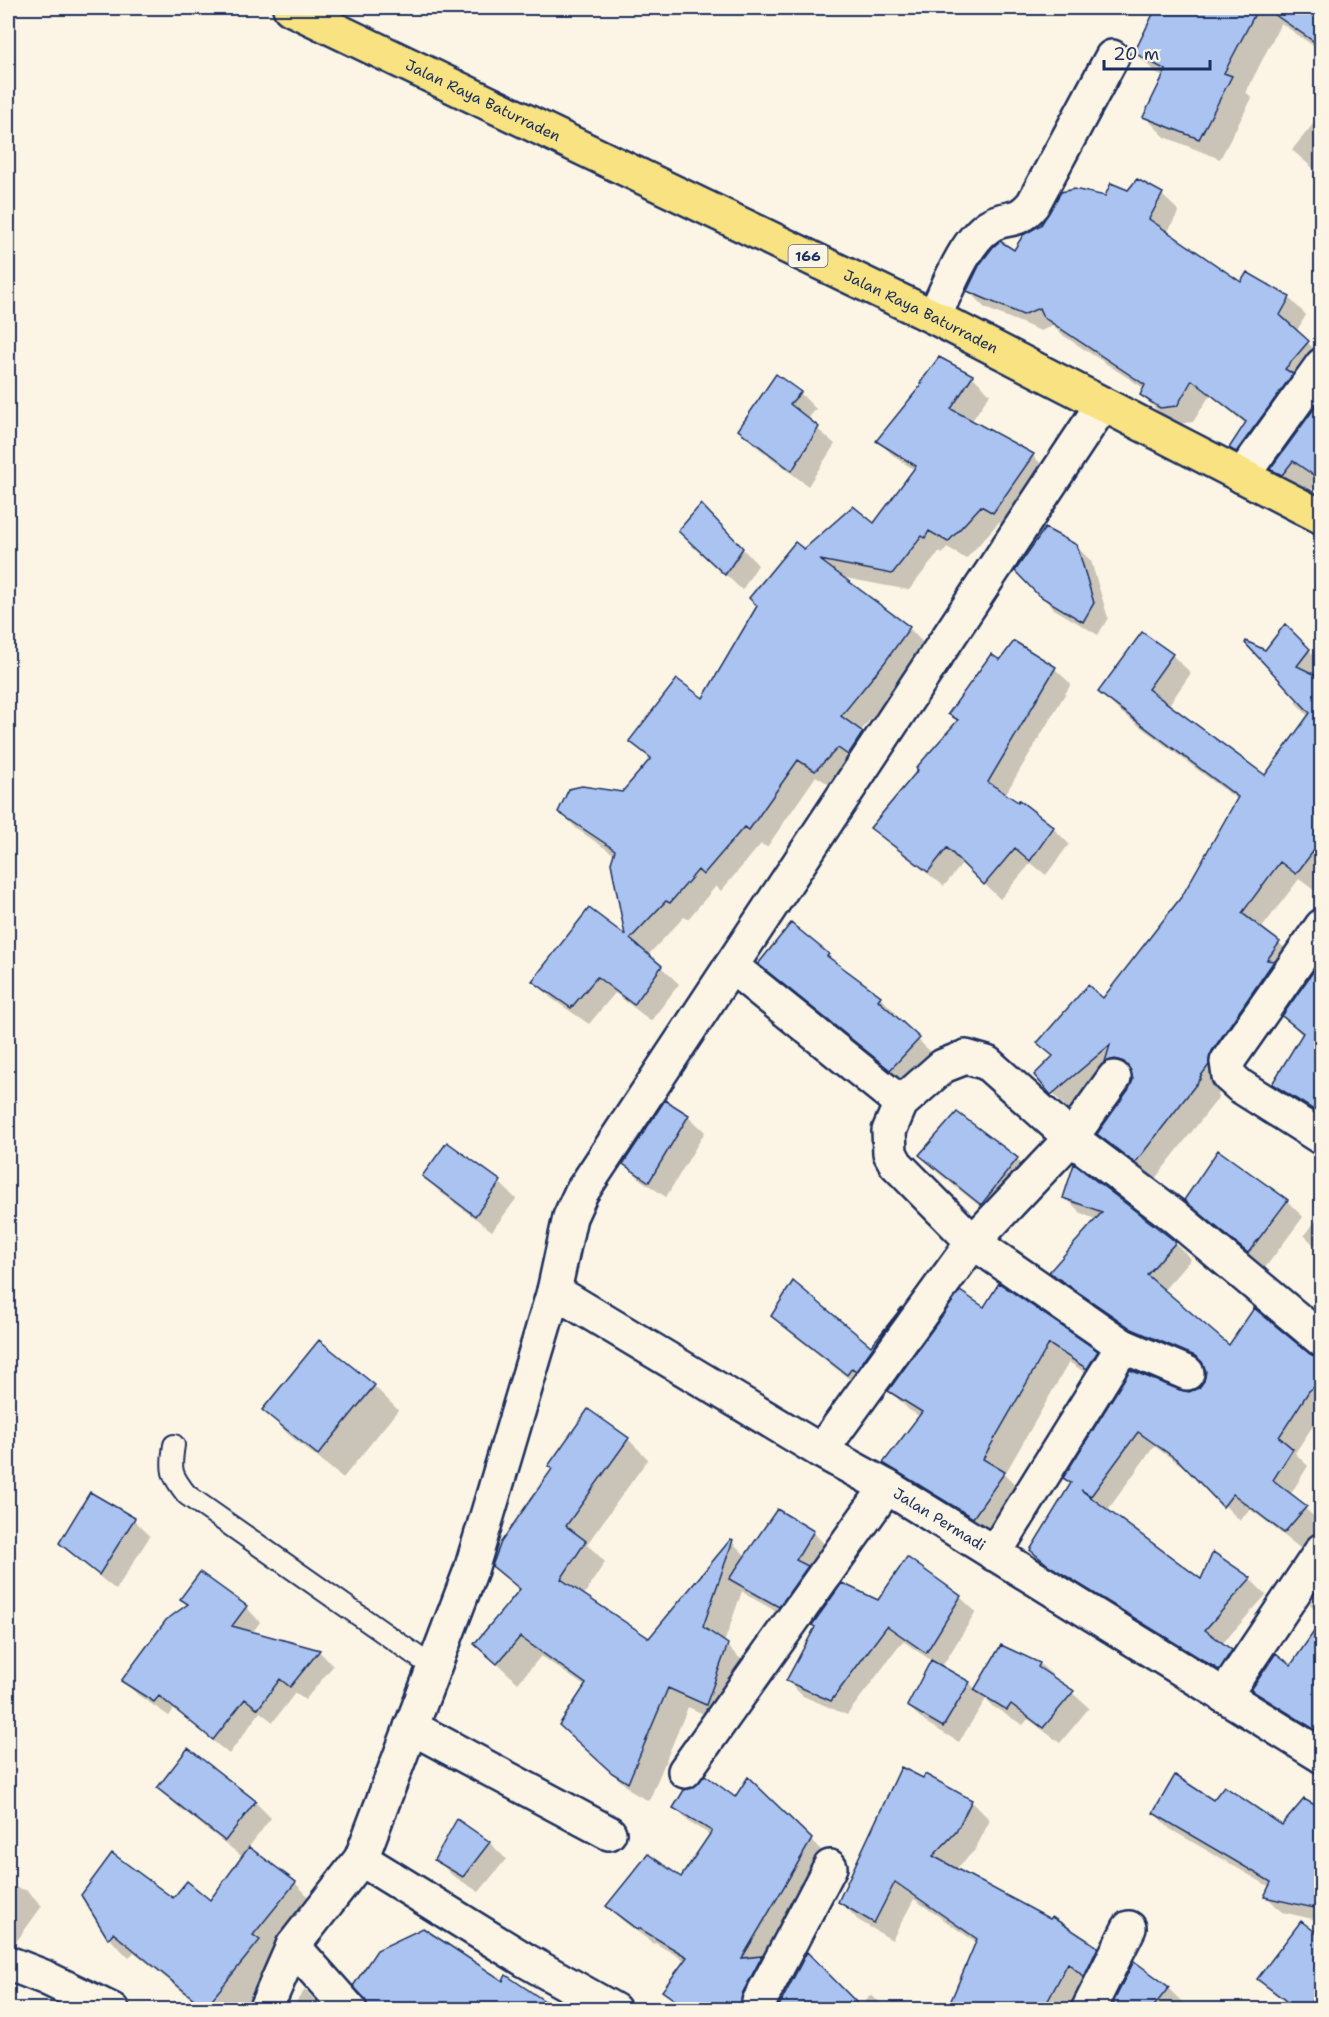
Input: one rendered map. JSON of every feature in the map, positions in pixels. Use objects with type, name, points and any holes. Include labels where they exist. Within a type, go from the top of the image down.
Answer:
[{"type":"main road","name":"Jalan Raya Baturraden","points":[[290,8],[934,317],[1322,517]]},
{"type":"street","points":[[934,317],[962,260],[981,233],[990,225],[1017,218],[1028,211],[1033,204],[1112,57]]},
{"type":"street","points":[[1242,476],[1322,365]]},
{"type":"street","points":[[265,2010],[293,1946],[361,1860],[471,1570],[554,1291],[570,1217],[581,1193],[1102,405]]},
{"type":"street","points":[[1322,926],[1227,1062],[1229,1076],[1240,1086],[1322,1138]]},
{"type":"street","points":[[731,966],[901,1103]]},
{"type":"street","points":[[1187,1373],[1123,1346],[973,1242],[896,1164],[890,1153],[889,1131],[901,1103],[943,1066],[966,1057],[987,1063],[1071,1138],[1173,1215],[1322,1340]]},
{"type":"street","points":[[821,1451],[973,1242],[1071,1138],[1114,1077]]},
{"type":"street","name":"Jalan Permadi","points":[[554,1291],[887,1488],[1322,1756]]},
{"type":"street","points":[[994,1554],[1123,1346]]},
{"type":"street","points":[[685,1771],[887,1488]]},
{"type":"street","points":[[1224,1696],[1322,1550]]},
{"type":"street","points":[[411,1727],[609,1833]]},
{"type":"street","points":[[361,1860],[525,1960],[614,2010]]},
{"type":"street","points":[[758,2010],[759,2002],[830,1867]]},
{"type":"street","points":[[1088,2010],[1129,1928]]},
{"type":"street","points":[[293,1946],[350,2010]]},
{"type":"street","points":[[8,1963],[44,1977],[112,2010]]},
{"type":"lane","points":[[174,1445],[172,1460],[174,1479],[187,1495],[434,1668]]},
{"type":"building","points":[[1156,8],[1258,8],[1224,73],[1232,76],[1199,139],[1143,117],[1166,70],[1134,53]]},
{"type":"building","points":[[1265,8],[1322,8],[1322,47]]},
{"type":"building","points":[[1137,179],[1163,193],[1149,219],[1241,282],[1247,272],[1290,297],[1280,315],[1309,341],[1285,369],[1293,374],[1236,452],[1229,448],[1246,422],[1192,380],[1177,406],[1160,408],[1140,395],[1145,385],[1043,317],[1039,308],[1023,315],[967,291],[980,264],[993,247],[1000,241],[1014,250],[1023,235],[1041,225],[1061,192],[1074,189],[1105,196],[1111,183],[1128,190]]},
{"type":"building","points":[[939,357],[973,375],[951,409],[1034,454],[993,513],[981,506],[948,542],[929,531],[925,538],[922,536],[892,574],[820,560],[910,627],[841,716],[863,732],[848,755],[838,748],[815,771],[798,760],[749,830],[744,827],[703,875],[698,870],[670,903],[666,901],[630,939],[662,966],[634,1005],[597,977],[571,1008],[532,981],[589,908],[625,935],[611,863],[615,850],[558,812],[569,789],[582,786],[622,792],[651,758],[629,741],[677,679],[703,698],[757,606],[749,598],[795,542],[804,549],[853,506],[874,523],[916,466],[876,441],[922,384],[920,383]]},
{"type":"building","points":[[776,374],[801,392],[790,404],[819,427],[792,471],[738,430]]},
{"type":"building","points":[[1322,398],[1322,481],[1293,461],[1282,475],[1270,469]]},
{"type":"building","points":[[701,504],[743,548],[725,575],[678,531]]},
{"type":"building","points":[[1045,528],[1077,545],[1094,603],[1083,622],[1038,595],[1015,571]]},
{"type":"building","points":[[1285,624],[1310,649],[1297,666],[1322,678],[1322,840],[1296,874],[1280,862],[1242,913],[1280,942],[1267,960],[1274,961],[1212,1051],[1209,1065],[1201,1078],[1135,1163],[1097,1134],[1133,1080],[1131,1071],[1124,1062],[1115,1059],[1105,1062],[1110,1045],[1051,1095],[1034,1075],[1053,1056],[1037,1043],[1088,985],[1103,998],[1182,896],[1238,797],[1098,692],[1142,632],[1173,654],[1148,689],[1265,775],[1310,713],[1245,643],[1246,641],[1265,650]]},
{"type":"building","points":[[1014,641],[1056,667],[988,782],[1018,802],[1019,800],[1054,827],[1030,861],[1015,848],[984,885],[947,848],[928,872],[870,828],[918,770],[916,768],[958,720],[948,714],[991,654],[1000,660]]},
{"type":"building","points":[[791,923],[829,954],[827,956],[881,996],[878,1000],[920,1038],[890,1070],[758,964]]},
{"type":"building","points":[[1317,966],[1322,967],[1322,1115],[1272,1084],[1303,1033],[1282,1016]]},
{"type":"building","points":[[665,1100],[689,1115],[649,1182],[623,1164]]},
{"type":"building","points":[[957,1112],[1018,1158],[981,1205],[919,1155]]},
{"type":"building","points":[[447,1142],[501,1181],[475,1216],[422,1176]]},
{"type":"building","points":[[1218,1150],[1288,1200],[1248,1253],[1184,1200]]},
{"type":"building","points":[[1074,1164],[1176,1242],[1147,1275],[1229,1345],[1254,1308],[1310,1354],[1322,1358],[1322,1381],[1309,1391],[1279,1437],[1293,1449],[1273,1480],[1307,1506],[1284,1533],[1233,1494],[1223,1507],[1179,1461],[1138,1432],[1091,1496],[1081,1490],[1201,1579],[1213,1552],[1251,1578],[1205,1630],[1232,1650],[1219,1670],[1048,1565],[1030,1550],[1071,1483],[1063,1478],[1130,1370],[1189,1392],[1199,1388],[1204,1381],[1206,1371],[1202,1362],[1195,1356],[1132,1329],[1049,1272],[1102,1212],[1063,1198]]},
{"type":"building","points":[[793,1281],[871,1346],[902,1307],[856,1371],[852,1368],[847,1375],[771,1316]]},
{"type":"building","points":[[999,1283],[1098,1351],[1087,1369],[1049,1344],[983,1459],[1005,1472],[973,1518],[883,1463],[922,1412],[888,1391],[960,1291],[984,1307]]},
{"type":"building","points":[[319,1340],[375,1385],[318,1455],[262,1410]]},
{"type":"building","points":[[588,1409],[629,1438],[566,1526],[586,1541],[561,1579],[649,1638],[731,1539],[733,1540],[703,1627],[728,1644],[706,1705],[668,1688],[628,1783],[612,1773],[559,1725],[586,1684],[520,1637],[497,1664],[474,1644],[520,1589],[492,1566],[501,1542],[552,1469],[548,1466]]},
{"type":"building","points":[[90,1492],[135,1518],[99,1575],[59,1543]]},
{"type":"building","points":[[777,1509],[814,1531],[796,1560],[808,1566],[779,1607],[729,1579]]},
{"type":"building","points":[[907,1557],[961,1596],[926,1653],[887,1626],[831,1701],[786,1681],[815,1627],[812,1625],[842,1583],[878,1600]]},
{"type":"building","points":[[200,1572],[247,1606],[232,1626],[320,1650],[290,1687],[280,1679],[258,1709],[245,1699],[213,1740],[159,1696],[154,1702],[121,1681],[166,1620],[188,1604],[180,1599]]},
{"type":"building","points":[[1322,1620],[1322,1734],[1251,1690],[1276,1653],[1291,1665]]},
{"type":"building","points":[[1001,1645],[1040,1663],[1038,1667],[1074,1691],[1043,1728],[1011,1704],[1007,1710],[974,1690]]},
{"type":"building","points":[[931,1660],[970,1682],[943,1727],[907,1706]]},
{"type":"building","points":[[188,1748],[256,1801],[225,1841],[157,1788]]},
{"type":"building","points":[[901,1767],[923,1778],[925,1774],[972,1800],[956,1832],[933,1856],[1050,1919],[1052,1917],[1098,1947],[1084,1977],[1068,1963],[1043,2010],[947,2010],[977,1939],[895,1882],[874,1923],[838,1902]]},
{"type":"building","points":[[705,1775],[735,1797],[748,1777],[812,1839],[742,1958],[762,1956],[742,1994],[740,2010],[689,2010],[662,1991],[687,1957],[639,1928],[638,1930],[606,1906],[648,1854],[681,1877],[712,1831],[673,1808],[684,1790],[693,1788]]},
{"type":"building","points":[[1175,1775],[1213,1800],[1224,1786],[1282,1825],[1304,1799],[1322,1809],[1322,1888],[1314,1908],[1264,1897],[1271,1882],[1153,1813]]},
{"type":"building","points":[[457,1819],[490,1842],[463,1877],[434,1860]]},
{"type":"building","points":[[249,1847],[296,1882],[253,1935],[260,1940],[205,2008],[113,1933],[108,1939],[81,1895],[112,1853],[173,1898],[187,1881],[210,1900]]},
{"type":"building","points":[[1301,1921],[1322,1937],[1322,1988],[1305,2010],[1298,2010],[1257,1979]]},
{"type":"building","points":[[423,1928],[503,1981],[506,1975],[558,2010],[368,2010],[364,1998],[353,1986],[377,1950]]},
{"type":"building","points":[[807,1952],[864,2010],[777,2010]]},
{"type":"building","points":[[1134,1961],[1169,1987],[1151,2010],[1120,2010],[1113,2003]]}]
